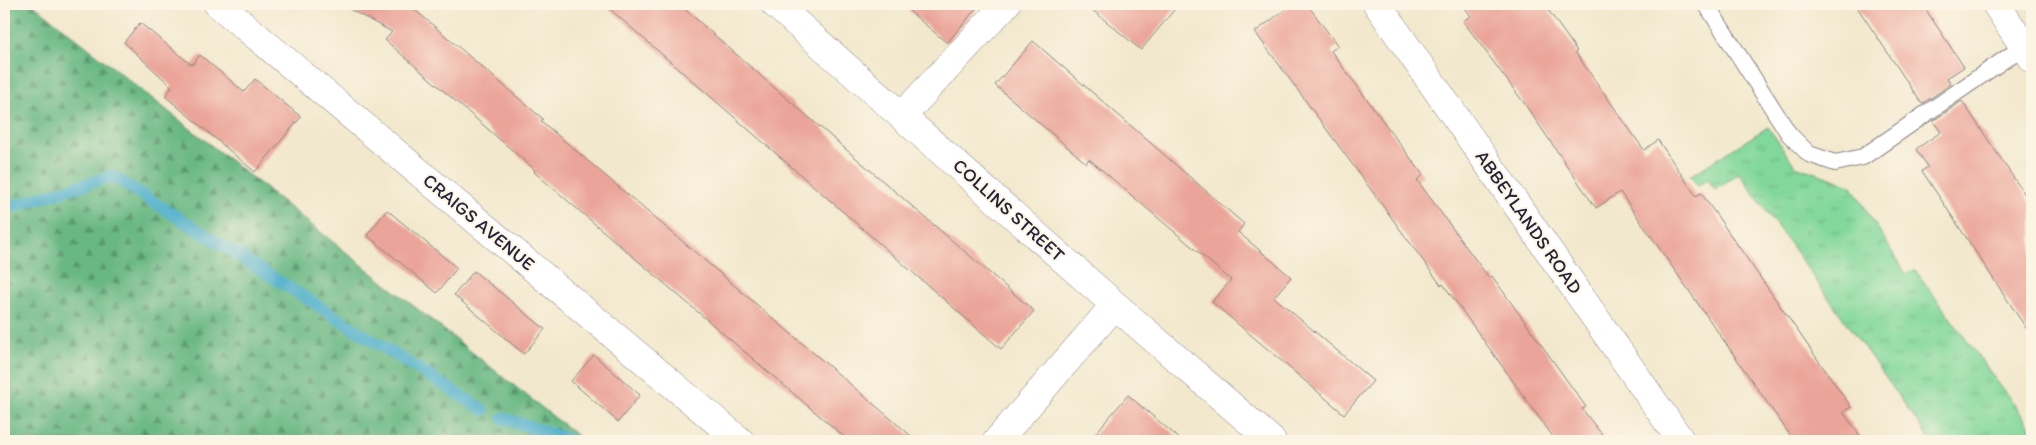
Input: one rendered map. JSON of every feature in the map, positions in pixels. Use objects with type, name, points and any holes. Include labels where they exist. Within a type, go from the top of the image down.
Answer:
[{"type":"street","name":"CRAIGS AVENUE","points":[[218,4],[740,441]]},
{"type":"street","name":"COLLINS STREET","points":[[775,4],[903,115],[1115,306],[1272,441]]},
{"type":"street","points":[[903,115],[1006,4]]},
{"type":"street","name":"ABBEYLANDS ROAD","points":[[1377,4],[1681,441]]},
{"type":"street","points":[[1996,4],[2028,53]]},
{"type":"street","points":[[997,441],[1115,306]]},
{"type":"lane","points":[[1706,4],[1789,134],[1809,154],[1835,163],[1863,157],[2028,53]]},
{"type":"green space","points":[[4,4],[33,4],[584,441],[4,441]]},
{"type":"green space","points":[[1768,127],[1795,166],[1851,185],[1906,274],[1915,270],[2032,429],[2032,441],[1931,441],[1739,173],[1715,190],[1708,179],[1698,186],[1690,176]]},
{"type":"building","points":[[340,4],[408,4],[543,119],[541,121],[917,441],[849,441],[534,172],[535,170],[385,40],[392,32]]},
{"type":"building","points":[[604,4],[679,4],[1034,311],[1001,349]]},
{"type":"building","points":[[901,4],[980,4],[947,43]]},
{"type":"building","points":[[1085,4],[1179,4],[1141,50]]},
{"type":"building","points":[[1293,4],[1307,4],[1338,46],[1331,51],[1423,175],[1417,180],[1489,278],[1492,276],[1586,407],[1582,409],[1607,441],[1556,441],[1443,284],[1441,285],[1255,32]]},
{"type":"building","points":[[1462,4],[1544,4],[1577,51],[1575,52],[1644,150],[1658,140],[1696,196],[1701,193],[1851,407],[1843,412],[1864,441],[1794,441],[1620,192],[1596,208],[1524,103],[1463,21],[1471,16]]},
{"type":"building","points":[[1855,4],[1922,4],[1964,67],[1947,78],[1951,84],[1922,104]]},
{"type":"building","points":[[140,23],[192,65],[200,55],[244,92],[255,79],[301,117],[255,172],[165,96],[172,87],[124,42]]},
{"type":"building","points":[[1033,41],[1244,224],[1238,232],[1291,277],[1274,297],[1373,381],[1344,414],[1212,302],[1231,280],[1089,159],[1086,163],[995,85]]},
{"type":"building","points":[[1962,101],[2032,205],[2032,337],[1922,171],[1928,167],[1916,149],[1941,132],[1933,121]]},
{"type":"building","points":[[387,210],[457,268],[437,293],[367,235]]},
{"type":"building","points":[[474,271],[545,329],[524,354],[454,295]]},
{"type":"building","points":[[594,355],[640,395],[618,422],[571,381]]},
{"type":"building","points":[[1128,395],[1182,441],[1089,441]]},
{"type":"waterway","points":[[4,209],[112,176],[483,410]]},
{"type":"waterway","points":[[503,418],[572,441]]}]
